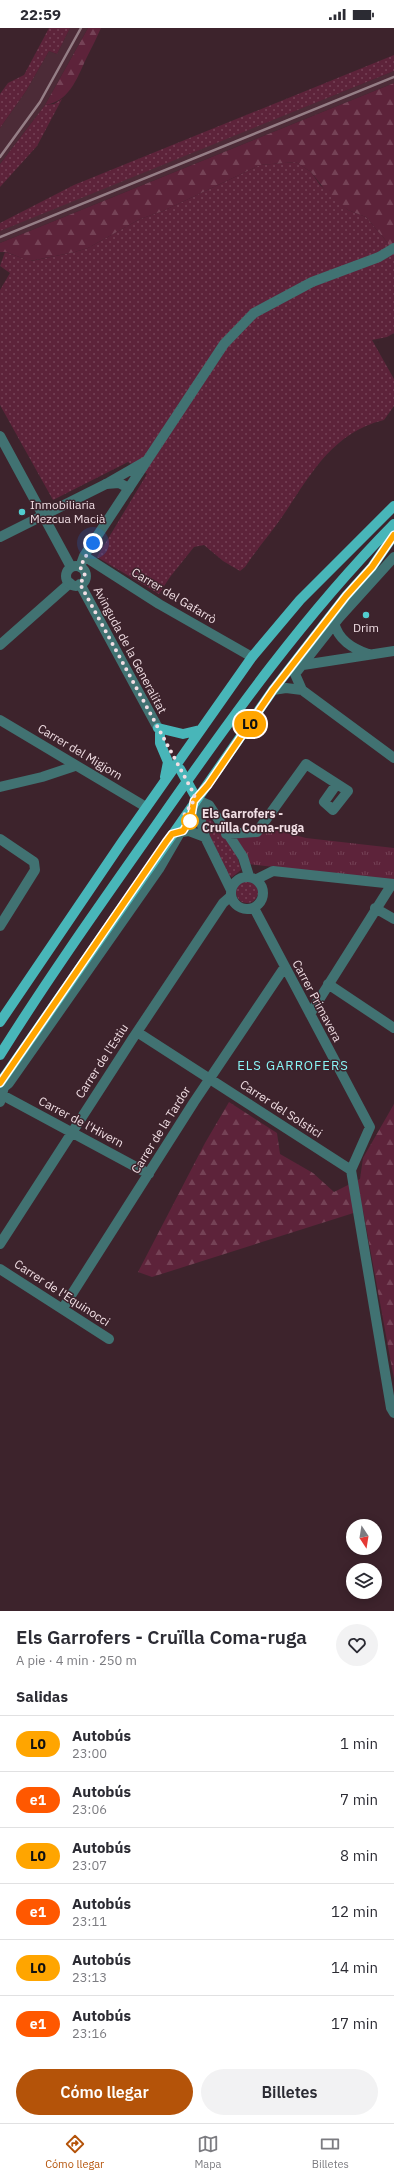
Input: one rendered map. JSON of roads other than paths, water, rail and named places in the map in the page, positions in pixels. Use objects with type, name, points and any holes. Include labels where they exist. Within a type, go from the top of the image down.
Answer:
[{"type":"main road","points":[[0,1022],[146,807],[178,766],[200,730],[252,657],[300,600],[394,506]]},
{"type":"main road","points":[[0,1055],[43,986],[228,722],[281,653],[370,548],[394,524]]},
{"type":"main road","points":[[0,1083],[176,832],[195,796],[208,785],[273,690],[291,673],[332,614],[372,567],[394,535]]},
{"type":"main road","points":[[159,730],[183,734],[200,730]]},
{"type":"main road","points":[[159,730],[195,796]]},
{"type":"main road","points":[[159,730],[160,743],[168,762],[164,782]]},
{"type":"street","points":[[75,584],[66,574],[76,567],[84,556],[150,459],[224,344],[254,313],[312,282],[379,257],[394,248]]},
{"type":"street","points":[[0,436],[43,516],[76,567],[85,575],[0,645]]},
{"type":"street","points":[[0,536],[106,484],[150,459]]},
{"type":"street","points":[[106,484],[118,483],[129,488]]},
{"type":"street","name":"Carrer del Gafarrò","points":[[84,556],[159,604],[252,657]]},
{"type":"street","points":[[394,557],[339,618],[335,626],[303,665],[291,673],[302,690],[394,758]]},
{"type":"street","name":"Avinguda de la Generalitat","points":[[75,584],[159,730]]},
{"type":"street","points":[[332,614],[338,634],[346,643],[356,650],[370,654]]},
{"type":"street","points":[[303,665],[394,651]]},
{"type":"street","points":[[273,690],[286,688],[302,690]]},
{"type":"street","name":"Carrer del Migjorn","points":[[0,720],[146,807]]},
{"type":"street","points":[[226,834],[257,832],[306,764],[336,785]]},
{"type":"street","points":[[0,787],[42,777],[76,766]]},
{"type":"street","points":[[195,796],[208,805],[226,834],[243,857],[253,878],[263,887],[264,893],[260,904],[254,908],[241,908],[234,903],[231,893],[205,837],[195,796]]},
{"type":"street","points":[[1,1098],[4,1088],[159,869],[176,832],[195,832],[205,837]]},
{"type":"street","points":[[0,839],[34,862],[35,870],[0,926]]},
{"type":"street","points":[[231,893],[237,879],[253,878],[272,871],[393,884]]},
{"type":"street","points":[[310,1014],[375,908],[393,884]]},
{"type":"street","name":"Carrer de l'Estiu","points":[[0,1244],[137,1032],[231,893]]},
{"type":"street","name":"Carrer Primavera","points":[[254,908],[284,968],[370,1127],[351,1170]]},
{"type":"street","points":[[375,908],[394,919]]},
{"type":"street","name":"Carrer de la Tardor","points":[[63,1308],[210,1077],[284,968]]},
{"type":"street","points":[[328,984],[394,1028]]},
{"type":"street","name":"Carrer del Solstici","points":[[137,1032],[210,1077],[351,1170]]},
{"type":"street","name":"Carrer de l'Hivern","points":[[1,1098],[72,1132],[149,1174]]},
{"type":"street","points":[[351,1170],[391,1408],[394,1413]]},
{"type":"street","name":"Carrer de l'Equinocci","points":[[0,1269],[63,1308],[109,1339]]},
{"type":"railway","points":[[0,157],[40,102],[81,28]]},
{"type":"railway","points":[[0,237],[394,77]]},
{"type":"place","name":"Inmobiliaria Mezcua Macià","points":[[22,512]]},
{"type":"place","name":"Drim","points":[[366,615]]},
{"type":"place","name":"Els Garrofers - Cruïlla Coma-ruga","points":[[190,821]]},
{"type":"district","name":"ELS GARROFERS","points":[[293,1065]]}]
